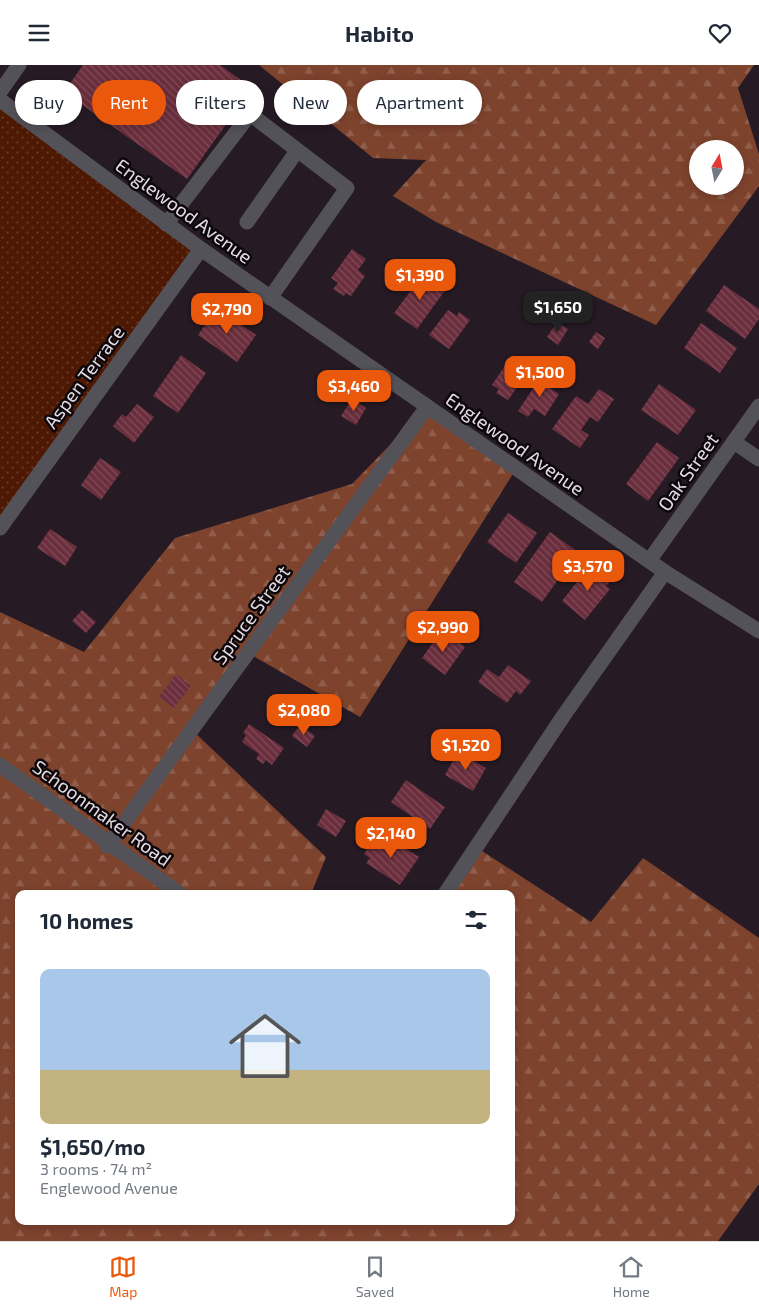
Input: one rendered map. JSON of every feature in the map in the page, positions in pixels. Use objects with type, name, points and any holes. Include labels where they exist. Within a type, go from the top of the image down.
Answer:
[{"type":"street","points":[[0,92],[19,65]]},
{"type":"street","name":"Englewood Avenue","points":[[0,100],[166,224],[270,298],[665,572],[759,631]]},
{"type":"street","points":[[166,224],[250,114],[346,188],[270,298]]},
{"type":"street","points":[[247,222],[298,151]]},
{"type":"street","name":"Aspen Terrace","points":[[0,529],[201,249]]},
{"type":"street","name":"Oak Street","points":[[649,561],[759,406]]},
{"type":"street","name":"Spruce Street","points":[[108,845],[427,407]]},
{"type":"street","points":[[734,442],[759,459]]},
{"type":"street","points":[[448,890],[564,715],[665,572]]},
{"type":"street","name":"Schoonmaker Road","points":[[0,765],[108,845],[174,890]]},
{"type":"shaded area","points":[[0,102],[15,113],[15,125],[31,125],[201,249],[0,528]]},
{"type":"green space","points":[[259,65],[754,65],[738,88],[759,154],[759,186],[656,325],[436,222],[393,196],[426,160],[373,158],[333,125],[347,125],[347,80],[277,80]]},
{"type":"green space","points":[[427,407],[516,469],[360,717],[248,653],[192,730],[326,857],[313,890],[15,890],[15,1225],[515,1225],[515,890],[448,890],[476,847],[591,922],[643,858],[759,938],[759,1184],[718,1241],[0,1241],[0,612],[84,652],[175,538],[352,484]]},
{"type":"building","points":[[83,65],[220,65],[241,80],[176,80],[176,125],[226,125],[187,179],[111,125],[166,125],[166,80],[92,80],[92,112],[82,105],[82,80],[72,80]]},
{"type":"building","points":[[352,249],[366,259],[358,270],[365,276],[351,296],[346,293],[344,296],[333,289],[338,283],[331,278]]},
{"type":"building","points":[[424,273],[446,289],[417,329],[394,313]]},
{"type":"building","points":[[724,285],[759,309],[759,319],[745,339],[706,311]]},
{"type":"building","points":[[549,293],[565,303],[556,318],[540,307]]},
{"type":"building","points":[[217,308],[256,335],[237,362],[198,335]]},
{"type":"building","points":[[448,310],[457,316],[459,312],[470,320],[449,349],[429,335]]},
{"type":"building","points":[[557,322],[568,329],[558,345],[547,337]]},
{"type":"building","points":[[701,323],[737,348],[720,373],[684,348]]},
{"type":"building","points":[[596,332],[605,338],[598,349],[589,342]]},
{"type":"building","points":[[181,355],[206,373],[178,413],[153,396]]},
{"type":"building","points":[[512,355],[520,361],[517,366],[527,373],[508,400],[496,393],[499,389],[492,385]]},
{"type":"building","points":[[542,375],[554,384],[551,389],[559,394],[545,416],[534,409],[528,417],[518,411]]},
{"type":"building","points":[[659,384],[696,410],[678,435],[641,410]]},
{"type":"building","points":[[599,389],[614,399],[598,422],[590,417],[581,430],[589,435],[580,448],[552,429],[576,396],[588,404]]},
{"type":"building","points":[[352,399],[366,408],[356,425],[341,416]]},
{"type":"building","points":[[137,404],[154,417],[134,443],[113,426],[122,414],[126,417]]},
{"type":"building","points":[[657,442],[679,458],[648,501],[626,484]]},
{"type":"building","points":[[100,458],[121,472],[101,500],[81,485]]},
{"type":"building","points":[[508,513],[537,533],[516,563],[487,542]]},
{"type":"building","points":[[50,529],[77,547],[65,566],[37,548]]},
{"type":"building","points":[[550,532],[578,552],[542,602],[514,582]]},
{"type":"building","points":[[591,564],[611,580],[606,586],[610,589],[585,620],[562,601]]},
{"type":"building","points":[[82,610],[96,622],[86,633],[72,621]]},
{"type":"building","points":[[442,630],[465,647],[445,675],[422,658]]},
{"type":"building","points":[[508,665],[531,681],[520,695],[516,691],[507,703],[478,682],[487,669],[499,677]]},
{"type":"building","points":[[176,674],[191,686],[174,708],[159,697]]},
{"type":"building","points":[[249,724],[284,748],[272,765],[266,760],[263,764],[256,759],[259,754],[242,742],[246,735],[243,733]]},
{"type":"building","points":[[300,725],[315,736],[307,747],[292,736]]},
{"type":"building","points":[[458,752],[486,768],[473,791],[445,775]]},
{"type":"building","points":[[406,780],[445,807],[430,829],[391,802]]},
{"type":"building","points":[[326,809],[346,821],[336,837],[317,825]]},
{"type":"building","points":[[377,835],[382,838],[384,835],[419,857],[400,885],[366,863],[370,858],[364,854]]}]
